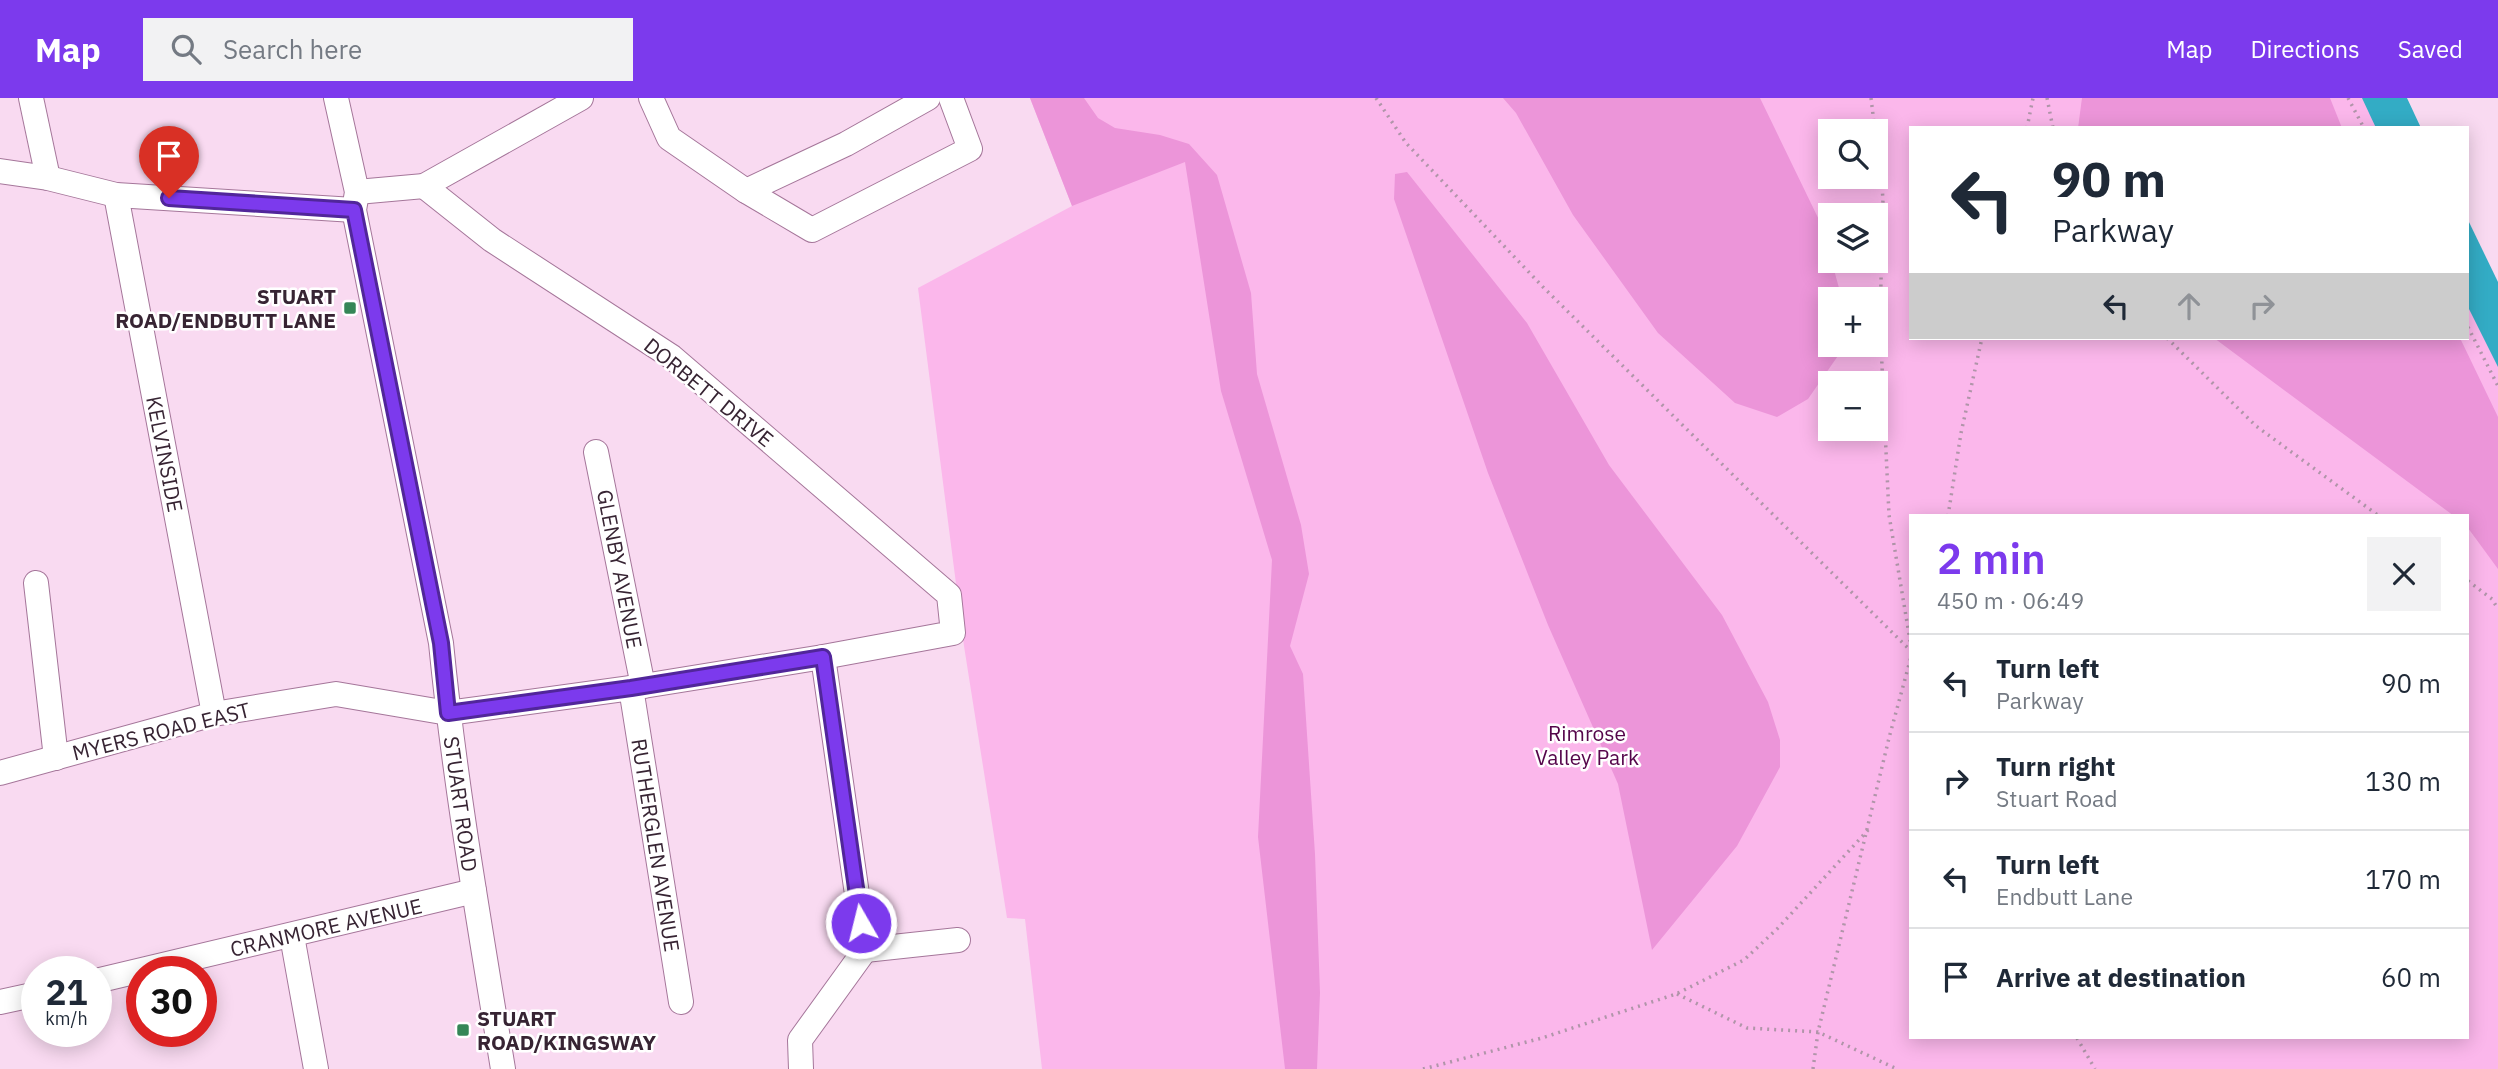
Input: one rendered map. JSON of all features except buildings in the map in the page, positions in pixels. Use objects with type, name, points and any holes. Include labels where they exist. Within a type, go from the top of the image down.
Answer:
[{"type":"street","points":[[31,98],[48,178]]},
{"type":"street","name":"STUART ROAD","points":[[336,98],[441,643],[448,713],[503,1069]]},
{"type":"street","points":[[0,171],[48,178],[116,195],[356,201],[424,186],[581,98]]},
{"type":"street","points":[[652,98],[669,138],[746,191],[812,229],[970,149],[951,98]]},
{"type":"street","points":[[746,191],[846,144],[928,98]]},
{"type":"street","name":"DORBETT DRIVE","points":[[424,186],[492,240],[672,357],[949,595],[953,633]]},
{"type":"street","name":"KELVINSIDE","points":[[116,195],[214,714]]},
{"type":"street","name":"GLENBY AVENUE","points":[[596,452],[637,687]]},
{"type":"street","points":[[36,583],[56,758]]},
{"type":"street","name":"MYERS ROAD EAST","points":[[0,773],[214,714],[336,694],[448,713],[637,687],[953,633]]},
{"type":"street","points":[[801,1069],[800,1040],[865,950],[823,657]]},
{"type":"street","name":"RUTHERGLEN AVENUE","points":[[637,687],[681,1002]]},
{"type":"street","name":"CRANMORE AVENUE","points":[[112,977],[474,891]]},
{"type":"street","points":[[292,936],[316,1069]]},
{"type":"street","points":[[865,950],[958,940]]},
{"type":"street","points":[[0,1002],[21,997]]},
{"type":"path","points":[[1376,98],[1406,143],[1543,288],[1909,650]]},
{"type":"path","points":[[1871,98],[1874,119]]},
{"type":"path","points":[[2027,126],[2033,98]]},
{"type":"path","points":[[2047,98],[2053,126]]},
{"type":"path","points":[[2348,98],[2363,126]]},
{"type":"path","points":[[1882,189],[1880,323],[1889,515],[1909,634]]},
{"type":"path","points":[[2469,329],[2498,386]]},
{"type":"path","points":[[1948,514],[1961,433],[1982,340]]},
{"type":"path","points":[[2169,340],[2256,426],[2376,514]]},
{"type":"path","points":[[2469,582],[2498,601]]},
{"type":"path","points":[[2492,599],[2498,609]]},
{"type":"path","points":[[1813,1069],[1818,1032],[1909,664]]},
{"type":"path","points":[[1423,1069],[1542,1038],[1676,994],[1744,960],[1778,928],[1869,829]]},
{"type":"path","points":[[1676,994],[1747,1028],[1818,1032],[1897,1069]]},
{"type":"path","points":[[2078,1039],[2095,1069]]},
{"type":"green space","name":"Rimrose Valley Park","points":[[1030,98],[2388,98],[2400,126],[1909,126],[1909,340],[2469,340],[2469,268],[2498,325],[2498,1069],[1042,1069],[1025,919],[1007,918],[964,646],[918,288],[1072,206]]},
{"type":"shaded area","points":[[1030,98],[1084,98],[1098,118],[1115,128],[1160,135],[1189,144],[1217,175],[1251,293],[1257,374],[1301,525],[1309,574],[1290,646],[1303,674],[1315,854],[1320,993],[1317,1069],[1285,1069],[1258,837],[1272,560],[1221,391],[1185,162],[1072,206]]},
{"type":"shaded area","points":[[1503,98],[1760,98],[1818,218],[1818,273],[1835,273],[1839,287],[1818,287],[1818,357],[1837,357],[1827,371],[1818,371],[1818,385],[1808,399],[1777,417],[1735,403],[1658,333],[1573,215],[1516,113]]},
{"type":"shaded area","points":[[2082,98],[2330,98],[2341,126],[2078,126]]},
{"type":"shaded area","points":[[1407,172],[1527,323],[1609,465],[1722,615],[1768,702],[1780,740],[1780,767],[1737,846],[1652,950],[1618,784],[1548,625],[1488,473],[1394,199],[1395,174]]},
{"type":"shaded area","points":[[2217,340],[2461,340],[2498,417],[2498,569],[2469,529],[2469,514],[2451,514]]},
{"type":"water","points":[[2362,98],[2407,98],[2420,126],[2375,126]]},
{"type":"water","points":[[2469,222],[2498,282],[2498,367],[2469,309]]},
{"type":"place","name":"STUART ROAD/ENDBUTT LANE","points":[[350,308]]},
{"type":"place","name":"STUART ROAD/KINGSWAY","points":[[463,1030]]},
{"type":"route","points":[[169,198],[354,210],[441,643],[448,713],[631,688],[823,657],[861,923]]}]
